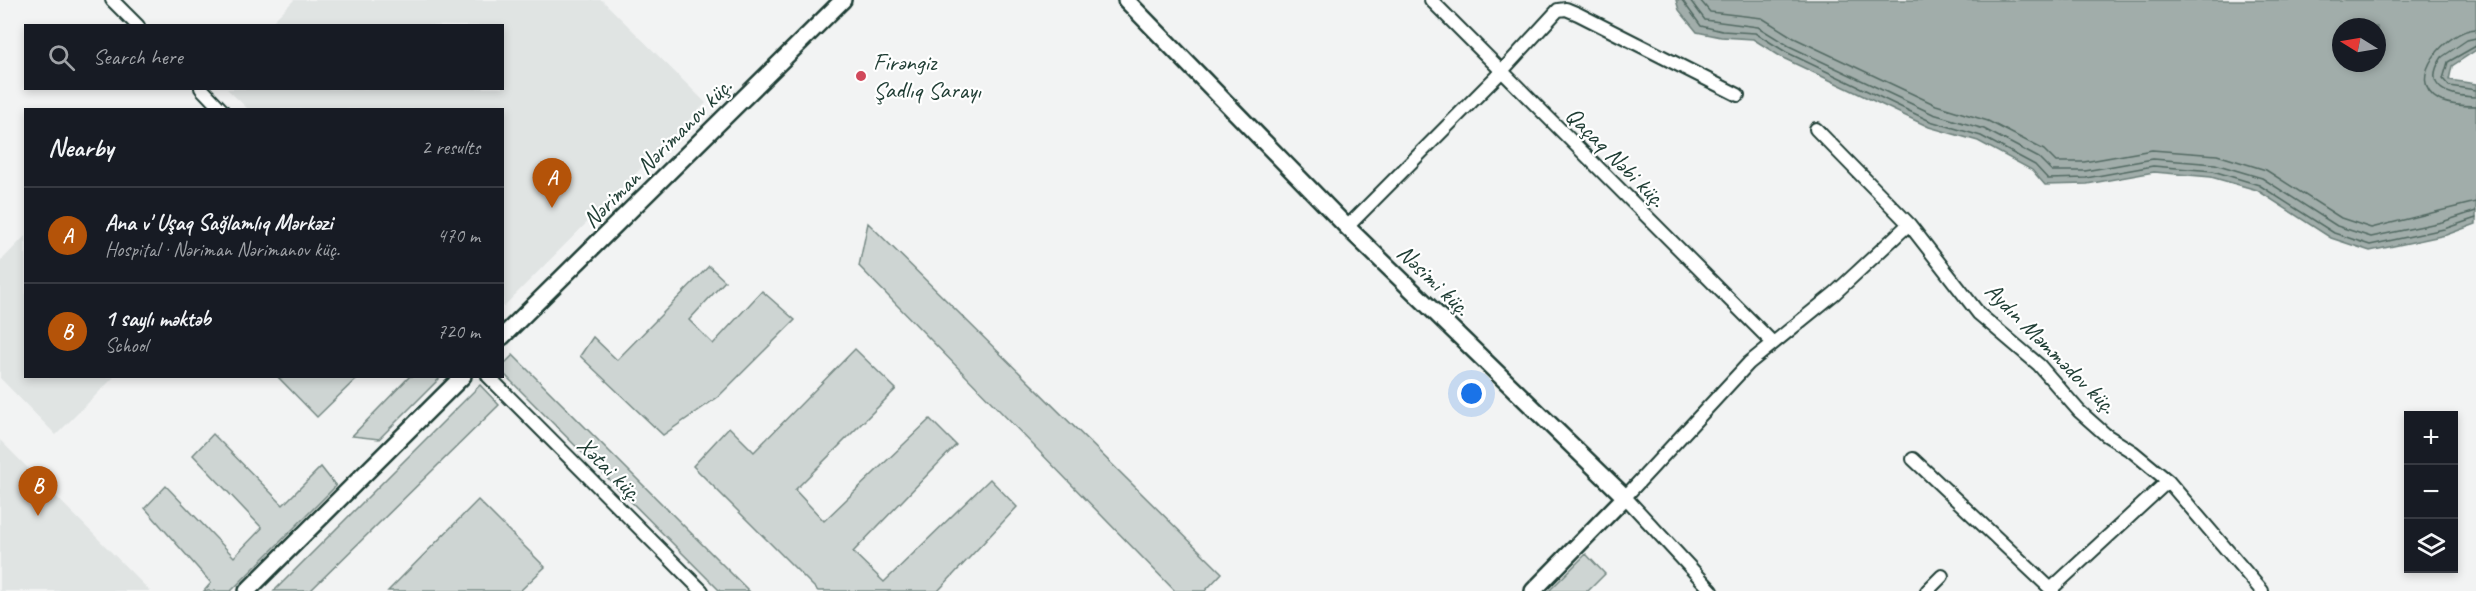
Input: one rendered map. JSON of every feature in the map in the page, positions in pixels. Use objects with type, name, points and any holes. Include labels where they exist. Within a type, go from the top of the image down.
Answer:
[{"type":"street","points":[[112,0],[136,24]]},
{"type":"street","name":"Nəriman Nərimanov küç.","points":[[504,336],[843,0]]},
{"type":"street","name":"Nəsimi küç.","points":[[1126,0],[1347,227],[1625,497],[1712,591]]},
{"type":"street","name":"Qaçaq Nəbi küç.","points":[[1431,0],[1772,342]]},
{"type":"street","points":[[1347,227],[1501,72],[1558,10],[1566,9],[1738,95]]},
{"type":"street","points":[[203,90],[220,108]]},
{"type":"street","name":"Aydın Məmmədov küç.","points":[[1816,129],[1909,224],[1979,314],[1996,331],[2039,365],[2079,411],[2106,435],[2133,452],[2168,481],[2262,591]]},
{"type":"street","points":[[1533,591],[1625,497],[1749,363],[1835,293],[1909,224]]},
{"type":"street","points":[[247,591],[461,378]]},
{"type":"street","name":"Xətai küç.","points":[[490,378],[702,591]]},
{"type":"street","points":[[1912,459],[2052,590],[2168,481]]},
{"type":"street","points":[[1927,591],[1942,576]]},
{"type":"shaded area","points":[[294,0],[602,0],[706,103],[504,306],[504,108],[247,108],[228,90],[504,90],[504,24],[270,24]]},
{"type":"shaded area","points":[[868,223],[1222,573],[1205,591],[1175,591],[859,266]]},
{"type":"shaded area","points":[[24,237],[24,378],[113,378],[56,435],[0,378],[0,262]]},
{"type":"shaded area","points":[[709,266],[725,281],[689,320],[713,344],[762,291],[795,320],[718,397],[663,435],[580,356],[593,337],[617,360]]},
{"type":"shaded area","points":[[855,349],[896,389],[795,490],[824,521],[930,419],[956,445],[853,552],[884,582],[990,479],[1017,507],[938,591],[818,591],[693,466],[729,427],[754,452]]},
{"type":"shaded area","points":[[513,355],[749,591],[720,591],[504,374],[504,364]]},
{"type":"shaded area","points":[[279,378],[357,378],[317,417]]},
{"type":"shaded area","points":[[408,378],[440,378],[379,439],[352,436]]},
{"type":"shaded area","points":[[480,385],[499,405],[310,591],[274,591]]},
{"type":"shaded area","points":[[213,434],[283,505],[321,467],[336,486],[231,591],[204,591],[211,583],[145,508],[166,486],[234,557],[262,528],[193,455]]},
{"type":"shaded area","points":[[0,440],[150,591],[0,591]]},
{"type":"shaded area","points":[[478,500],[545,567],[520,591],[388,591]]},
{"type":"shaded area","points":[[1586,554],[1605,574],[1588,591],[1549,591]]},
{"type":"water","points":[[1676,0],[2476,0],[2476,50],[2452,66],[2449,80],[2476,84],[2476,224],[2446,235],[2370,251],[2331,238],[2257,190],[2211,177],[2154,172],[2087,184],[2045,185],[2032,170],[1978,141],[1929,127],[1783,58],[1753,39],[1721,37],[1697,32],[1679,10]]},
{"type":"place","name":"Firəngiz Şadlıq Sarayı","points":[[861,76]]},
{"type":"place","name":"Ana v' Uşaq Sağlamlıq Mərkəzi","points":[[552,208]]},
{"type":"place","name":"1 saylı məktəb","points":[[38,516]]}]
